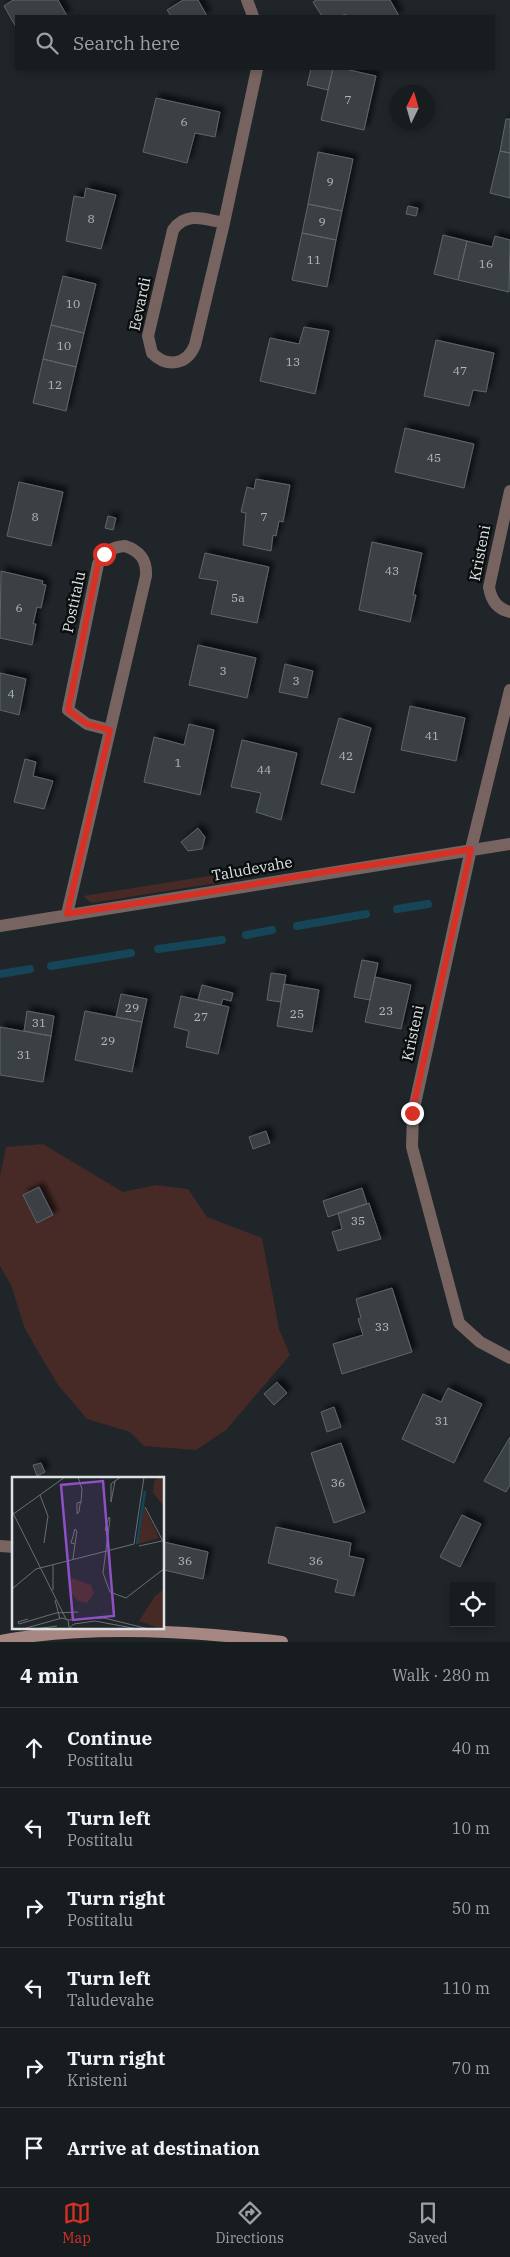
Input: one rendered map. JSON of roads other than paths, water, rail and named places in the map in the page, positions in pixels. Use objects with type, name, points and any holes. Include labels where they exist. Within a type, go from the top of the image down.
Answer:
[{"type":"street","points":[[247,0],[253,15]]},
{"type":"street","name":"Eevardi","points":[[224,223],[196,217],[182,220],[173,230],[148,336],[152,353],[165,362],[182,361],[193,352],[224,223],[257,70]]},
{"type":"street","name":"Kristeni","points":[[510,491],[489,587],[494,602],[510,612]]},
{"type":"street","name":"Postitalu","points":[[67,914],[146,576],[146,568],[140,555],[125,546],[110,550],[104,554],[98,564],[68,710],[87,724],[110,730]]},
{"type":"street","name":"Kristeni","points":[[510,690],[471,849],[412,1113],[412,1147],[458,1323],[480,1342],[510,1358]]},
{"type":"street","name":"Taludevahe","points":[[0,926],[510,844]]},
{"type":"street","points":[[0,1641],[80,1632],[168,1634],[282,1642]]},
{"type":"waterway","points":[[397,909],[428,904]]},
{"type":"waterway","points":[[297,926],[366,914]]},
{"type":"waterway","points":[[246,935],[272,930]]},
{"type":"waterway","points":[[158,949],[222,940]]},
{"type":"waterway","points":[[51,966],[131,953]]},
{"type":"waterway","points":[[0,974],[30,969]]}]
